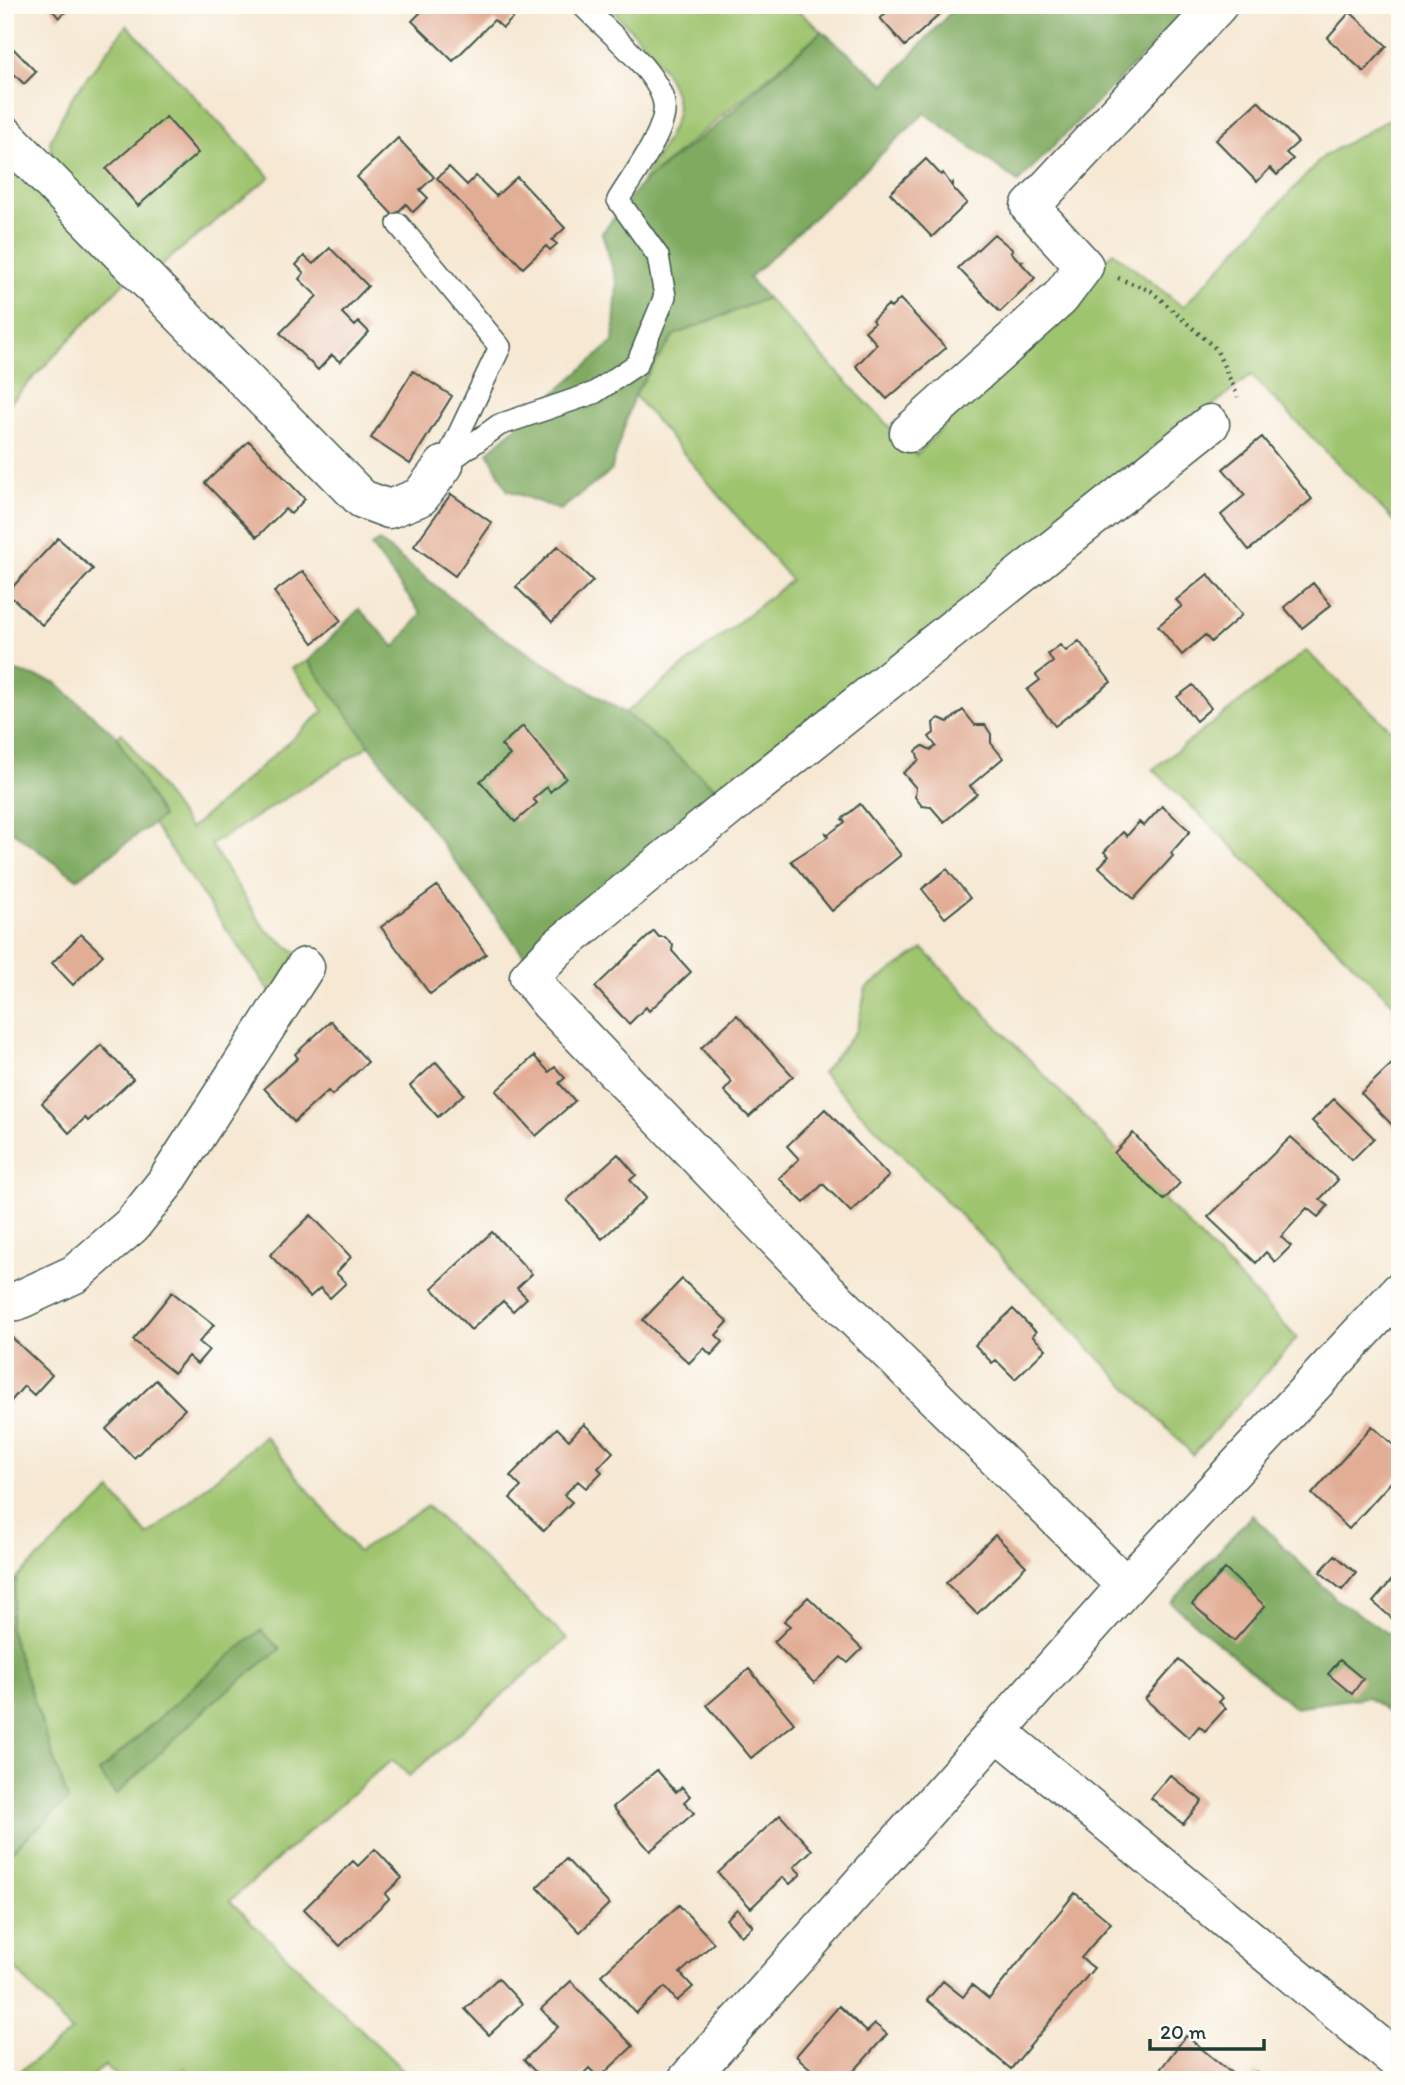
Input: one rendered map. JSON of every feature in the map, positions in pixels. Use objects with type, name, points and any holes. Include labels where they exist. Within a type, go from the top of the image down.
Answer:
[{"type":"street","points":[[909,433],[1060,299],[1084,266],[1030,207],[1218,5]]},
{"type":"street","points":[[5,135],[362,499],[389,509],[420,497],[444,465]]},
{"type":"street","points":[[1126,1586],[821,1285],[550,1003],[529,977],[556,949],[717,817],[1210,424]]},
{"type":"street","points":[[5,1302],[17,1301],[75,1274],[132,1224],[166,1182],[305,967]]},
{"type":"street","points":[[687,2080],[1126,1586],[1400,1291]]},
{"type":"street","points":[[996,1731],[1400,2063]]},
{"type":"lane","points":[[444,465],[499,425],[594,393],[637,364],[665,296],[658,256],[618,200],[656,137],[665,106],[656,82],[582,5]]},
{"type":"lane","points":[[398,224],[500,347],[444,465]]},
{"type":"path","points":[[1084,266],[1151,291],[1216,349],[1239,397],[1210,424]]},
{"type":"green space","points":[[607,5],[791,5],[822,31],[640,185],[670,133],[676,117],[677,102],[664,71],[654,56]]},
{"type":"green space","points":[[957,5],[1193,5],[1018,182],[925,113],[749,278],[767,298],[674,335],[634,395],[611,471],[560,510],[507,490],[488,452],[613,342],[617,284],[602,233],[640,185],[719,123],[822,31],[885,84]]},
{"type":"green space","points":[[127,25],[270,177],[154,271],[54,171],[50,141],[70,100]]},
{"type":"green space","points":[[1400,113],[1400,527],[1251,375],[724,795],[625,713],[791,580],[634,395],[674,335],[767,298],[916,455],[1113,252],[1183,307],[1324,156]]},
{"type":"green space","points":[[5,155],[129,277],[5,408]]},
{"type":"green space","points":[[379,541],[490,629],[625,713],[724,795],[526,958],[308,661],[359,609],[395,647],[421,614],[371,546]]},
{"type":"green space","points":[[1306,651],[1400,738],[1400,1010],[1153,769]]},
{"type":"green space","points":[[308,661],[370,745],[211,845],[265,929],[301,956],[273,996],[153,824],[162,817],[117,737],[122,733],[190,829],[324,711],[292,668]]},
{"type":"green space","points":[[5,668],[55,682],[117,737],[162,817],[77,879],[5,826]]},
{"type":"green space","points":[[923,949],[1297,1338],[1193,1455],[822,1073],[857,1030],[866,988]]},
{"type":"green space","points":[[265,1436],[358,1552],[427,1506],[567,1639],[409,1776],[393,1760],[378,1771],[230,1901],[413,2080],[198,2080],[184,2068],[158,2080],[122,2080],[105,2065],[88,2080],[8,2080],[72,2032],[5,1957],[5,1857],[68,1800],[9,1628],[17,1578],[111,1490],[148,1536]],"holes":[[[261,1631],[280,1649],[212,1703],[116,1794],[99,1772],[202,1679]]]},
{"type":"green space","points":[[1252,1515],[1337,1600],[1400,1641],[1400,1720],[1367,1697],[1294,1707],[1171,1603]]},
{"type":"green space","points":[[17,1578],[9,1628],[68,1800],[5,1857],[5,1589]]},
{"type":"green space","points":[[261,1630],[280,1649],[212,1703],[116,1795],[99,1772]]},
{"type":"building","points":[[48,5],[72,5],[59,18]]},
{"type":"building","points":[[428,5],[526,5],[503,28],[494,20],[453,61],[412,21]]},
{"type":"building","points":[[877,5],[950,5],[905,46],[880,18],[885,15]]},
{"type":"building","points":[[1350,12],[1387,46],[1364,72],[1327,38]]},
{"type":"building","points":[[5,40],[36,72],[24,84],[15,75],[5,84]]},
{"type":"building","points":[[1258,101],[1298,142],[1286,153],[1293,159],[1277,175],[1270,168],[1257,182],[1216,140]]},
{"type":"building","points":[[166,117],[198,153],[138,206],[106,169]]},
{"type":"building","points":[[398,138],[434,177],[420,190],[428,198],[413,212],[406,204],[394,216],[357,177]]},
{"type":"building","points":[[926,159],[941,175],[943,173],[951,185],[953,183],[953,188],[967,203],[932,237],[890,193]]},
{"type":"building","points":[[449,167],[467,185],[476,176],[496,196],[517,177],[565,228],[552,240],[557,244],[550,250],[546,246],[523,268],[437,178]]},
{"type":"building","points":[[994,234],[1013,250],[1011,252],[1018,260],[1023,261],[1021,263],[1035,278],[1000,312],[958,268]]},
{"type":"building","points":[[330,248],[368,286],[342,313],[355,326],[359,322],[369,332],[340,362],[332,355],[318,370],[280,333],[317,296],[299,279],[304,273],[296,265],[304,256],[313,264]]},
{"type":"building","points":[[900,299],[946,348],[887,399],[856,366],[877,344],[865,331],[874,323],[872,320],[888,305],[891,308]]},
{"type":"building","points":[[413,371],[452,396],[410,464],[371,438]]},
{"type":"building","points":[[1262,437],[1312,499],[1249,550],[1221,515],[1245,495],[1223,469]]},
{"type":"building","points":[[249,441],[305,499],[291,514],[285,509],[257,537],[205,483]]},
{"type":"building","points":[[451,494],[492,523],[455,576],[414,546]]},
{"type":"building","points":[[58,538],[93,569],[42,625],[7,593]]},
{"type":"building","points":[[558,546],[593,581],[552,622],[516,587]]},
{"type":"building","points":[[303,571],[341,621],[313,643],[274,592]]},
{"type":"building","points":[[1208,574],[1242,615],[1211,642],[1205,635],[1182,655],[1158,626],[1182,606],[1176,600]]},
{"type":"building","points":[[1313,583],[1331,605],[1302,628],[1284,607]]},
{"type":"building","points":[[1079,641],[1111,682],[1055,726],[1027,690],[1040,680],[1036,675],[1053,662],[1048,654],[1060,645],[1066,651]]},
{"type":"building","points":[[1193,685],[1211,708],[1196,721],[1177,697]]},
{"type":"building","points":[[963,710],[975,725],[985,725],[991,734],[991,743],[1003,758],[970,786],[977,794],[944,822],[931,807],[922,806],[915,797],[916,788],[903,773],[919,760],[916,751],[923,746],[931,750],[936,746],[929,737],[934,733],[933,723],[939,718],[948,722]]},
{"type":"building","points":[[523,726],[566,778],[550,792],[547,787],[533,799],[537,803],[515,822],[480,781],[510,755],[501,745]]},
{"type":"building","points":[[860,804],[901,855],[832,911],[791,861],[828,837],[826,833],[829,834],[845,822],[842,819]]},
{"type":"building","points":[[1162,806],[1190,831],[1171,853],[1173,856],[1134,899],[1099,867],[1109,856],[1104,852],[1123,832],[1127,836],[1139,822],[1144,826]]},
{"type":"building","points":[[947,869],[970,898],[945,918],[922,889]]},
{"type":"building","points":[[437,886],[486,954],[430,994],[381,927]]},
{"type":"building","points":[[654,931],[673,945],[672,951],[691,972],[649,1011],[646,1007],[629,1024],[595,987]]},
{"type":"building","points":[[81,934],[103,955],[73,985],[52,963]]},
{"type":"building","points":[[737,1015],[793,1076],[749,1117],[724,1091],[732,1082],[701,1048]]},
{"type":"building","points":[[331,1021],[368,1062],[332,1095],[328,1091],[294,1122],[264,1088],[298,1058],[295,1054]]},
{"type":"building","points":[[101,1045],[133,1079],[88,1121],[85,1118],[69,1133],[42,1103]]},
{"type":"building","points":[[534,1056],[549,1072],[555,1067],[565,1078],[559,1083],[575,1101],[536,1136],[496,1091]]},
{"type":"building","points":[[1400,1056],[1400,1133],[1361,1093]]},
{"type":"building","points":[[436,1062],[464,1094],[438,1117],[410,1086]]},
{"type":"building","points":[[1334,1099],[1374,1138],[1352,1160],[1312,1121]]},
{"type":"building","points":[[825,1109],[889,1176],[851,1212],[823,1184],[804,1203],[779,1178],[799,1159],[787,1146]]},
{"type":"building","points":[[1133,1133],[1180,1183],[1164,1200],[1114,1153]]},
{"type":"building","points":[[1291,1137],[1338,1180],[1320,1199],[1328,1206],[1318,1217],[1307,1208],[1281,1237],[1291,1246],[1275,1262],[1266,1252],[1256,1263],[1208,1217]]},
{"type":"building","points":[[618,1154],[636,1175],[630,1180],[646,1198],[602,1239],[567,1200]]},
{"type":"building","points":[[311,1215],[351,1257],[336,1273],[346,1283],[330,1298],[320,1288],[310,1297],[270,1255]]},
{"type":"building","points":[[492,1232],[532,1274],[517,1288],[527,1298],[513,1311],[503,1301],[471,1330],[432,1288]]},
{"type":"building","points":[[682,1279],[728,1322],[716,1335],[723,1342],[711,1355],[704,1348],[689,1363],[643,1320]]},
{"type":"building","points":[[172,1292],[214,1325],[199,1342],[209,1350],[197,1364],[188,1356],[174,1373],[133,1340]]},
{"type":"building","points":[[1013,1309],[1036,1332],[1032,1336],[1046,1349],[1015,1379],[996,1360],[992,1363],[975,1345]]},
{"type":"building","points":[[7,1333],[52,1375],[34,1395],[24,1386],[5,1408]]},
{"type":"building","points":[[156,1380],[185,1409],[134,1458],[106,1429]]},
{"type":"building","points":[[584,1424],[613,1452],[598,1468],[602,1472],[586,1488],[578,1481],[564,1495],[572,1502],[544,1531],[510,1498],[521,1487],[510,1476],[557,1428],[569,1440]]},
{"type":"building","points":[[1372,1426],[1400,1451],[1400,1472],[1349,1529],[1312,1494]]},
{"type":"building","points":[[995,1535],[1026,1566],[977,1614],[946,1583]]},
{"type":"building","points":[[1335,1555],[1356,1573],[1342,1590],[1320,1572]]},
{"type":"building","points":[[1225,1569],[1265,1606],[1234,1641],[1192,1604]]},
{"type":"building","points":[[1396,1575],[1400,1578],[1400,1613],[1394,1620],[1373,1602]]},
{"type":"building","points":[[808,1597],[862,1649],[848,1663],[841,1657],[814,1683],[774,1642],[790,1626],[784,1621]]},
{"type":"building","points":[[1179,1660],[1223,1698],[1219,1702],[1226,1708],[1205,1731],[1199,1726],[1189,1738],[1145,1699]]},
{"type":"building","points":[[1340,1660],[1363,1679],[1352,1694],[1328,1674]]},
{"type":"building","points":[[749,1669],[794,1723],[751,1758],[707,1705]]},
{"type":"building","points":[[657,1770],[676,1792],[682,1787],[690,1796],[684,1802],[694,1813],[650,1851],[613,1807]]},
{"type":"building","points":[[1170,1775],[1202,1801],[1183,1824],[1151,1798]]},
{"type":"building","points":[[780,1815],[812,1850],[794,1867],[801,1874],[790,1884],[783,1877],[751,1908],[718,1873]]},
{"type":"building","points":[[375,1849],[402,1878],[385,1894],[389,1899],[340,1946],[304,1909],[353,1861],[358,1866]]},
{"type":"building","points":[[566,1859],[609,1904],[580,1932],[537,1887]]},
{"type":"building","points":[[1075,1893],[1111,1923],[1081,1958],[1094,1968],[1011,2069],[927,2000],[943,1981],[963,1997],[972,1985],[989,1999]]},
{"type":"building","points":[[679,1905],[714,1943],[680,1973],[693,1987],[677,2001],[665,1987],[636,2013],[601,1975]]},
{"type":"building","points":[[737,1909],[753,1926],[741,1936],[726,1919]]},
{"type":"building","points":[[498,1978],[522,2004],[489,2035],[465,2009]]},
{"type":"building","points":[[571,1981],[633,2046],[599,2078],[589,2068],[577,2080],[543,2080],[524,2060],[558,2027],[541,2009]]},
{"type":"building","points":[[839,2006],[867,2032],[875,2024],[887,2034],[846,2080],[823,2080],[796,2056]]},
{"type":"building","points":[[1186,2036],[1240,2080],[1152,2080]]},
{"type":"building","points":[[1256,2072],[1265,2080],[1250,2080]]}]
